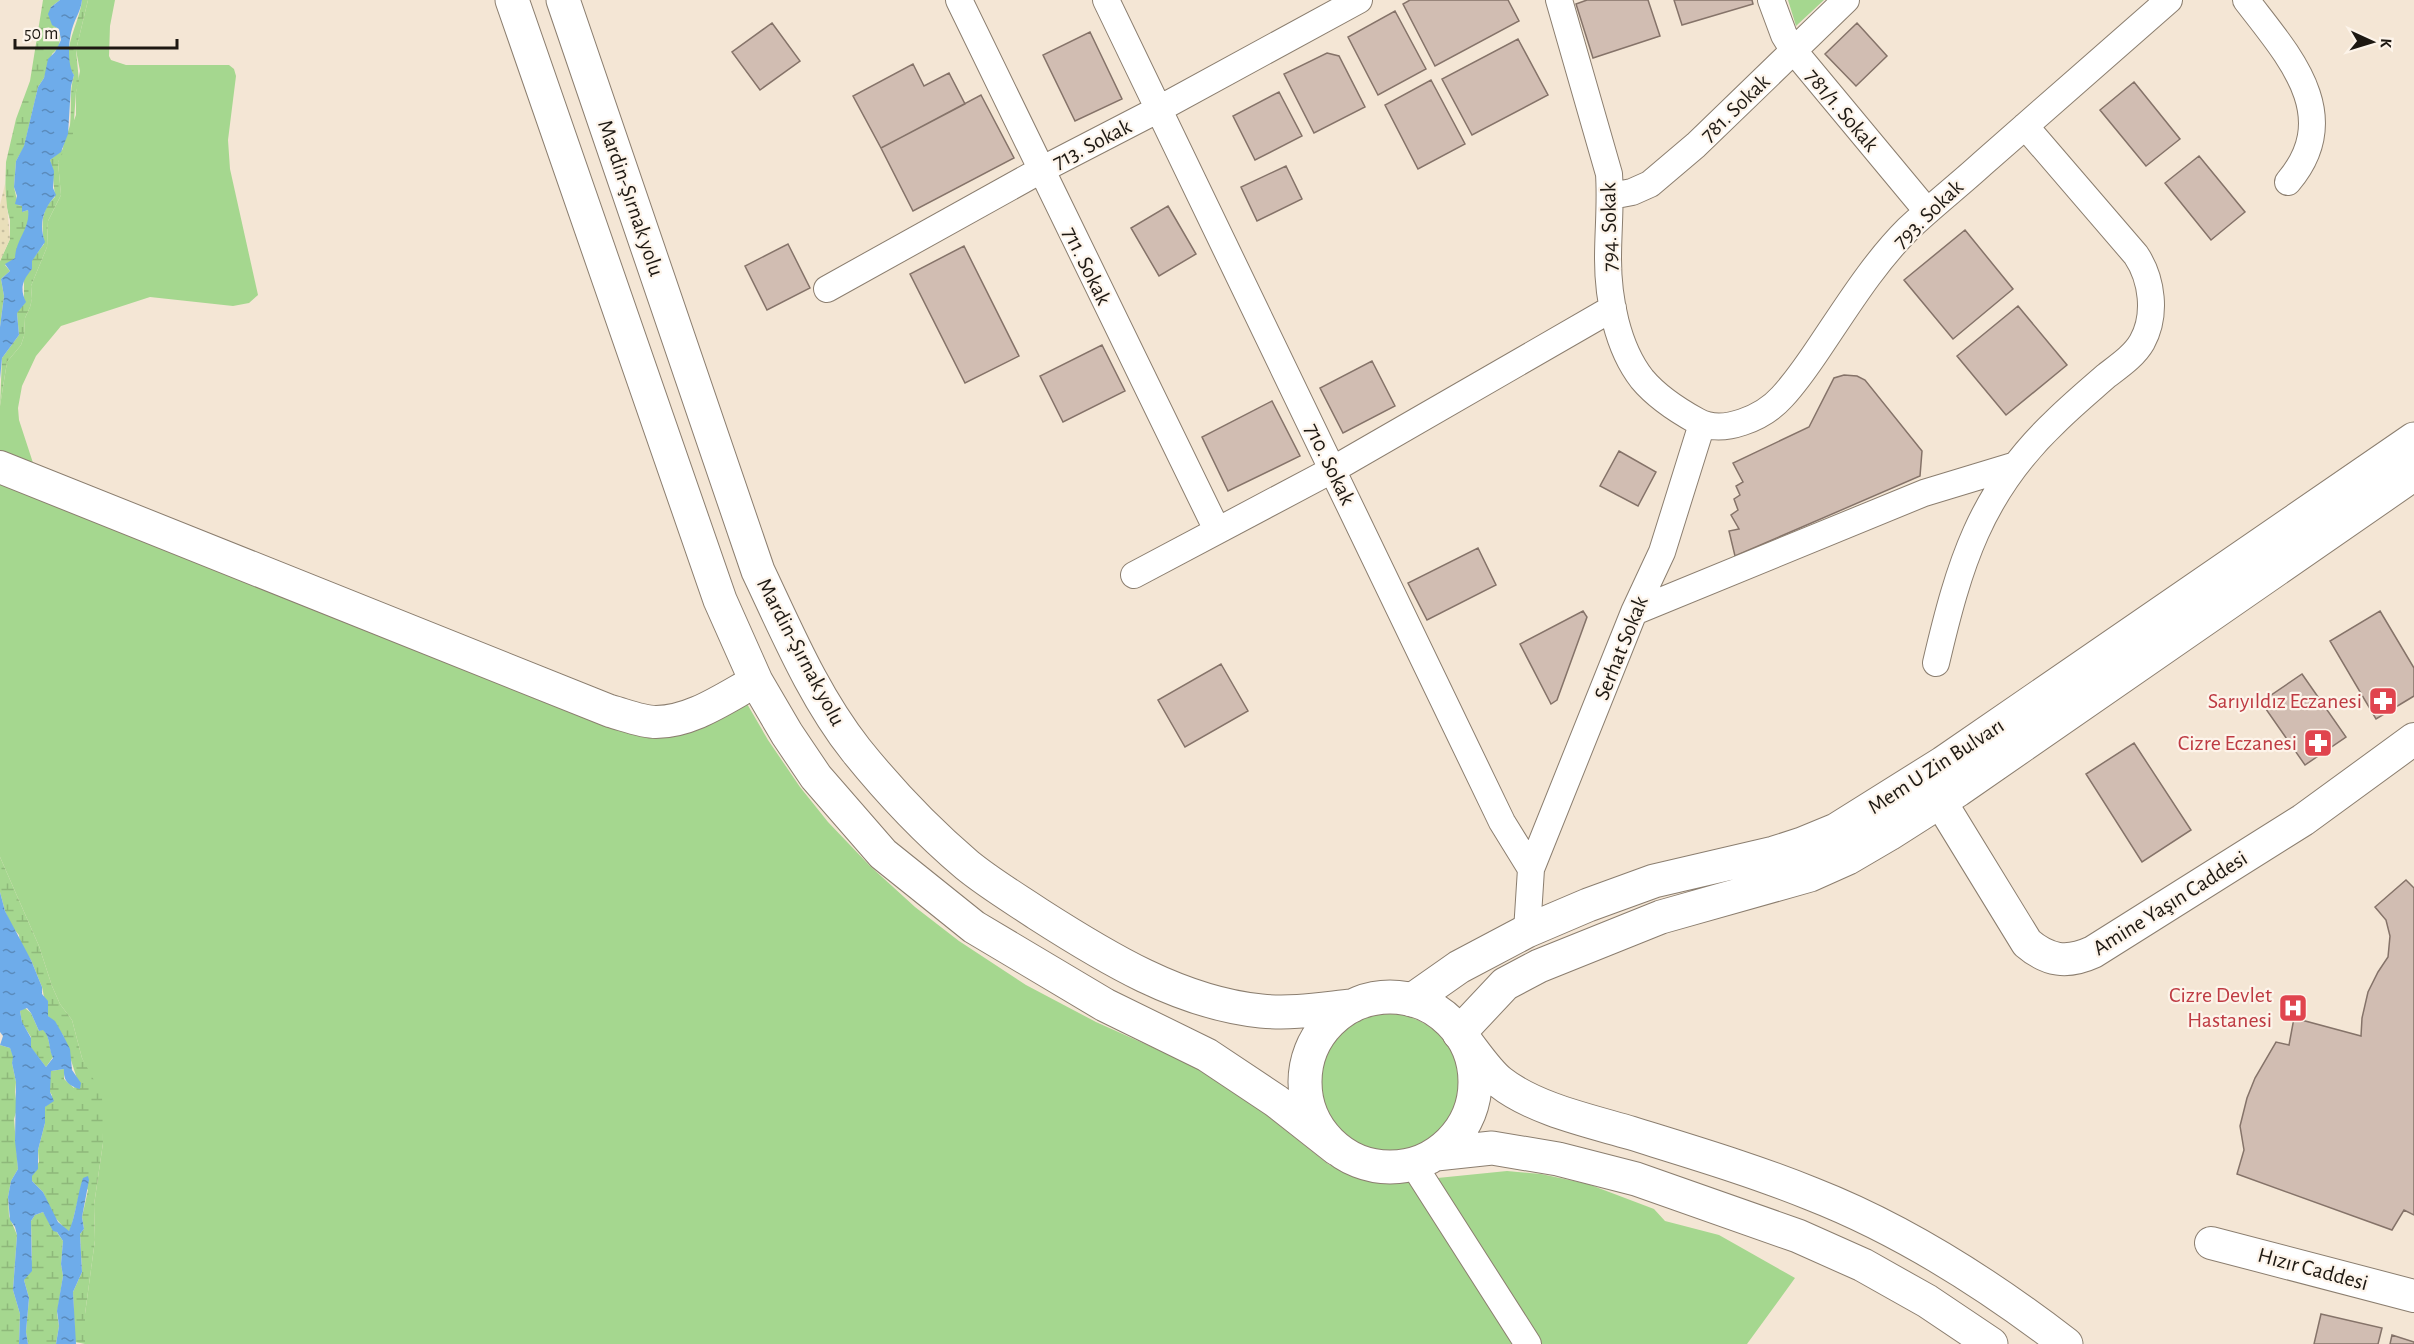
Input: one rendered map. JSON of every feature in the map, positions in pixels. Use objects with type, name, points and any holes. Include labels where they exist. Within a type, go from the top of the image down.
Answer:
[{"type":"main road","points":[[512,0],[720,600],[756,681],[786,734],[816,777],[884,854],[974,927],[1105,1005],[1207,1055],[1276,1101],[1337,1149],[1360,1162],[1387,1168],[1492,1148],[1558,1159],[1636,1179],[1798,1236],[1863,1265],[1927,1301],[1991,1344]]},
{"type":"main road","name":"Mardin-Şırnak yolu","points":[[563,0],[758,571],[799,657],[828,710],[856,750],[913,813],[968,866],[1069,934],[1122,965],[1186,993],[1238,1007],[1261,1011],[1294,1012],[1352,1006]]},
{"type":"main road","name":"Mem U Zin Bulvarı","points":[[1459,1033],[1505,984],[1539,966],[1661,916],[1810,875],[1869,846],[1941,783],[2414,439]]},
{"type":"main road","name":"Mem U Zin Bulvarı","points":[[1412,1000],[1459,967],[1527,931],[1588,905],[1654,881],[1774,853],[1802,844],[1941,783],[2414,474]]},
{"type":"main road","points":[[1337,1149],[1322,1134],[1311,1115],[1306,1095],[1305,1073],[1310,1053],[1320,1034],[1334,1017],[1352,1006],[1371,999],[1392,997],[1412,1000],[1430,1007],[1446,1018],[1499,1081],[1529,1098],[1569,1114],[1742,1166],[1881,1224],[1952,1264],[2066,1344]]},
{"type":"main road","points":[[1425,1159],[1456,1135],[1469,1112],[1475,1085],[1471,1058],[1459,1033]]},
{"type":"street","name":"711. Sokak","points":[[959,0],[1217,530]]},
{"type":"street","name":"710. Sokak","points":[[1106,0],[1502,822],[1531,869]]},
{"type":"street","name":"794. Sokak","points":[[1559,0],[1604,154],[1611,196],[1608,261],[1613,308],[1619,332],[1642,379],[1676,410],[1702,424]]},
{"type":"street","name":"781/1. Sokak","points":[[1771,0],[1784,35],[1794,51],[1927,212]]},
{"type":"street","name":"781. Sokak","points":[[1611,196],[1632,192],[1650,184],[1696,145],[1846,0]]},
{"type":"street","name":"793. Sokak","points":[[1702,424],[1729,425],[1742,422],[1767,411],[1781,399],[1796,381],[1862,285],[1907,230],[2169,0]]},
{"type":"street","points":[[2246,0],[2291,63],[2309,99],[2312,112],[2312,136],[2300,168],[2288,182]]},
{"type":"street","name":"713. Sokak","points":[[827,289],[1041,170],[1159,109],[1343,4]]},
{"type":"street","points":[[1936,663],[1948,611],[1966,551],[1982,516],[2013,466],[2071,406],[2138,348],[2146,331],[2150,311],[2149,281],[2145,268],[2025,126]]},
{"type":"street","points":[[1134,575],[1332,470],[1613,308]]},
{"type":"street","name":"Serhat Sokak","points":[[1531,869],[1634,612],[1662,552],[1702,424]]},
{"type":"street","points":[[1634,612],[1924,493],[2013,466]]},
{"type":"street","points":[[0,467],[610,711],[654,722],[673,720],[687,717],[756,681]]},
{"type":"street","name":"Amine Yaşın Caddesi","points":[[1941,783],[2027,943],[2037,952],[2051,958],[2069,960],[2092,952],[2303,820],[2344,792],[2379,762],[2414,739]]},
{"type":"street","points":[[1527,931],[1531,869]]},
{"type":"street","points":[[1425,1159],[1528,1344]]},
{"type":"street","name":"Hızır Caddesi","points":[[2211,1243],[2414,1296]]},
{"type":"green space","points":[[43,0],[60,0],[51,7],[51,20],[59,33],[60,42],[52,54],[44,78],[38,87],[24,147],[16,161],[14,187],[18,205],[22,206],[22,212],[28,210],[30,216],[15,258],[5,265],[10,271],[1,279],[4,296],[0,327],[0,261],[10,239],[10,220],[5,200],[6,162],[16,119],[30,81]]},
{"type":"green space","points":[[82,0],[88,0],[76,50],[79,81],[73,134],[58,162],[61,195],[48,221],[47,247],[31,286],[32,299],[25,318],[24,336],[21,345],[7,362],[0,406],[2,358],[19,335],[17,313],[24,297],[24,277],[32,269],[31,261],[44,244],[44,213],[55,197],[50,160],[63,149],[70,125],[74,75],[68,58]]},
{"type":"green space","points":[[88,0],[115,0],[110,26],[109,56],[111,60],[126,65],[229,65],[234,69],[236,76],[228,140],[230,169],[258,295],[249,303],[233,306],[150,297],[61,326],[36,356],[22,386],[18,408],[19,420],[34,466],[654,722],[739,690],[768,740],[800,787],[828,822],[870,866],[915,907],[959,941],[1026,985],[1096,1022],[1192,1065],[1231,1087],[1328,1164],[1351,1175],[1388,1183],[1507,1171],[1541,1174],[1588,1184],[1654,1209],[1665,1221],[1719,1235],[1795,1278],[1747,1344],[85,1344],[85,1314],[95,1240],[94,1205],[103,1143],[102,1102],[82,1058],[72,1020],[60,1004],[52,986],[39,946],[0,857],[0,406],[7,362],[21,345],[24,336],[25,318],[32,299],[31,286],[47,247],[48,221],[61,195],[58,162],[76,115],[76,92],[80,71],[76,50]]},
{"type":"green space","points":[[1788,0],[1824,0],[1796,26]]},
{"type":"green space","points":[[0,857],[39,946],[52,986],[60,1004],[72,1020],[82,1058],[102,1095],[103,1143],[94,1205],[95,1240],[85,1314],[85,1344],[75,1342],[73,1292],[82,1272],[80,1234],[84,1229],[82,1217],[88,1190],[82,1183],[69,1231],[53,1215],[43,1192],[32,1181],[32,1175],[39,1162],[38,1150],[45,1123],[45,1107],[52,1095],[49,1086],[51,1071],[64,1069],[64,1079],[74,1088],[77,1079],[63,1035],[48,1016],[42,987],[31,960],[20,944],[19,935],[12,927],[5,911],[0,892]]},
{"type":"green space","points":[[25,1008],[31,1013],[39,1031],[43,1029],[47,1036],[53,1057],[46,1067],[31,1048],[31,1037],[22,1023],[20,1011]]},
{"type":"green space","points":[[1389,1014],[1416,1020],[1439,1035],[1454,1058],[1460,1085],[1454,1112],[1439,1135],[1416,1150],[1389,1156],[1362,1150],[1339,1135],[1324,1112],[1318,1085],[1324,1058],[1339,1035],[1362,1020]]},
{"type":"green space","points":[[0,1045],[10,1048],[14,1057],[12,1063],[16,1082],[17,1109],[14,1119],[18,1169],[11,1181],[8,1197],[9,1216],[17,1235],[13,1290],[20,1314],[19,1344],[0,1344]]},
{"type":"green space","points":[[43,1212],[63,1241],[61,1264],[63,1276],[57,1314],[59,1326],[56,1344],[28,1344],[26,1332],[29,1298],[24,1280],[32,1259],[31,1221],[35,1215]]},
{"type":"sand","points":[[5,184],[10,239],[0,261],[0,205]]},
{"type":"water","points":[[60,0],[82,0],[69,45],[70,65],[74,75],[71,86],[68,134],[61,152],[50,160],[54,171],[53,188],[56,195],[43,216],[42,228],[45,242],[32,261],[32,269],[23,284],[26,302],[17,313],[19,335],[2,358],[0,379],[0,327],[4,296],[1,279],[10,271],[5,264],[15,258],[28,216],[28,210],[22,212],[22,206],[15,204],[17,196],[14,187],[16,161],[24,146],[38,87],[44,78],[48,59],[55,52],[61,40],[59,29],[52,25],[48,14],[51,7]]},
{"type":"water","points":[[0,892],[5,911],[31,960],[42,987],[42,994],[48,1001],[48,1016],[55,1021],[70,1049],[72,1070],[81,1083],[80,1089],[70,1085],[66,1080],[64,1069],[51,1071],[50,1092],[54,1101],[45,1107],[45,1123],[38,1150],[38,1169],[32,1176],[32,1181],[43,1192],[58,1222],[69,1231],[83,1178],[88,1176],[82,1217],[84,1229],[80,1234],[82,1272],[73,1292],[76,1344],[56,1344],[59,1326],[57,1311],[63,1276],[61,1264],[63,1241],[57,1232],[53,1231],[43,1212],[35,1215],[31,1221],[32,1271],[24,1280],[29,1298],[26,1332],[28,1344],[19,1344],[20,1314],[13,1290],[17,1235],[10,1220],[8,1197],[11,1181],[18,1169],[15,1141],[16,1082],[13,1057],[10,1048],[0,1045],[3,1036],[0,1032]],"holes":[[[27,1008],[39,1031],[43,1030],[48,1040],[53,1058],[46,1067],[31,1047],[31,1038],[22,1022],[20,1011]]]},
{"type":"building","points":[[1410,0],[1508,0],[1519,21],[1435,66],[1403,4]]},
{"type":"building","points":[[1587,0],[1648,0],[1660,36],[1593,58],[1576,4]]},
{"type":"building","points":[[1674,0],[1752,0],[1753,4],[1682,25]]},
{"type":"building","points":[[1395,11],[1426,69],[1378,95],[1348,37]]},
{"type":"building","points":[[772,23],[800,61],[760,90],[732,52]]},
{"type":"building","points":[[1857,23],[1887,56],[1856,86],[1825,54]]},
{"type":"building","points":[[1090,32],[1122,99],[1075,121],[1043,55]]},
{"type":"building","points":[[1518,39],[1548,95],[1472,135],[1442,79]]},
{"type":"building","points":[[1327,53],[1339,56],[1365,107],[1314,133],[1284,74]]},
{"type":"building","points":[[913,64],[924,86],[949,73],[965,104],[881,148],[853,96]]},
{"type":"building","points":[[1431,80],[1465,144],[1418,169],[1385,105]]},
{"type":"building","points":[[2134,82],[2180,139],[2146,166],[2100,110]]},
{"type":"building","points":[[1279,92],[1302,136],[1255,160],[1233,116]]},
{"type":"building","points":[[981,95],[1014,158],[913,211],[881,148]]},
{"type":"building","points":[[2199,156],[2245,212],[2211,240],[2165,183]]},
{"type":"building","points":[[1286,166],[1302,199],[1257,221],[1241,187]]},
{"type":"building","points":[[1168,206],[1196,254],[1159,276],[1131,228]]},
{"type":"building","points":[[1965,230],[2013,289],[1953,339],[1904,280]]},
{"type":"building","points":[[788,244],[810,288],[767,310],[745,266]]},
{"type":"building","points":[[964,246],[1019,356],[965,383],[910,274]]},
{"type":"building","points":[[2018,306],[2067,365],[2006,415],[1957,356]]},
{"type":"building","points":[[1102,345],[1125,391],[1063,422],[1040,376]]},
{"type":"building","points":[[1372,361],[1395,406],[1343,433],[1320,388]]},
{"type":"building","points":[[1844,375],[1857,376],[1865,380],[1922,451],[1920,476],[1735,556],[1729,531],[1739,529],[1731,515],[1738,510],[1734,499],[1740,495],[1736,486],[1743,482],[1733,463],[1809,427],[1834,378]]},
{"type":"building","points":[[1272,401],[1300,456],[1228,491],[1202,437]]},
{"type":"building","points":[[1619,451],[1656,472],[1638,506],[1600,486]]},
{"type":"building","points":[[1478,548],[1496,585],[1427,620],[1408,583]]},
{"type":"building","points":[[1583,611],[1587,617],[1557,700],[1551,704],[1520,644]]},
{"type":"building","points":[[2380,611],[2414,668],[2414,696],[2376,719],[2330,641]]},
{"type":"building","points":[[1221,664],[1248,711],[1185,747],[1158,700]]},
{"type":"building","points":[[2302,674],[2346,737],[2305,765],[2261,702]]},
{"type":"building","points":[[2134,743],[2191,830],[2142,862],[2086,774]]},
{"type":"building","points":[[2406,880],[2414,888],[2414,1215],[2404,1210],[2392,1230],[2237,1174],[2244,1150],[2240,1126],[2247,1098],[2255,1078],[2276,1042],[2289,1045],[2294,1018],[2361,1036],[2362,1018],[2368,992],[2388,957],[2390,936],[2386,920],[2375,907]]},
{"type":"building","points":[[2321,1314],[2382,1328],[2378,1344],[2314,1344]]},
{"type":"building","points":[[2392,1335],[2414,1342],[2414,1344],[2390,1344]]},
{"type":"place","name":"Sarıyıldız Eczanesi","points":[[2383,701]]},
{"type":"place","name":"Cizre Eczanesi","points":[[2318,743]]},
{"type":"place","name":"Cizre Devlet Hastanesi","points":[[2293,1008]]}]
